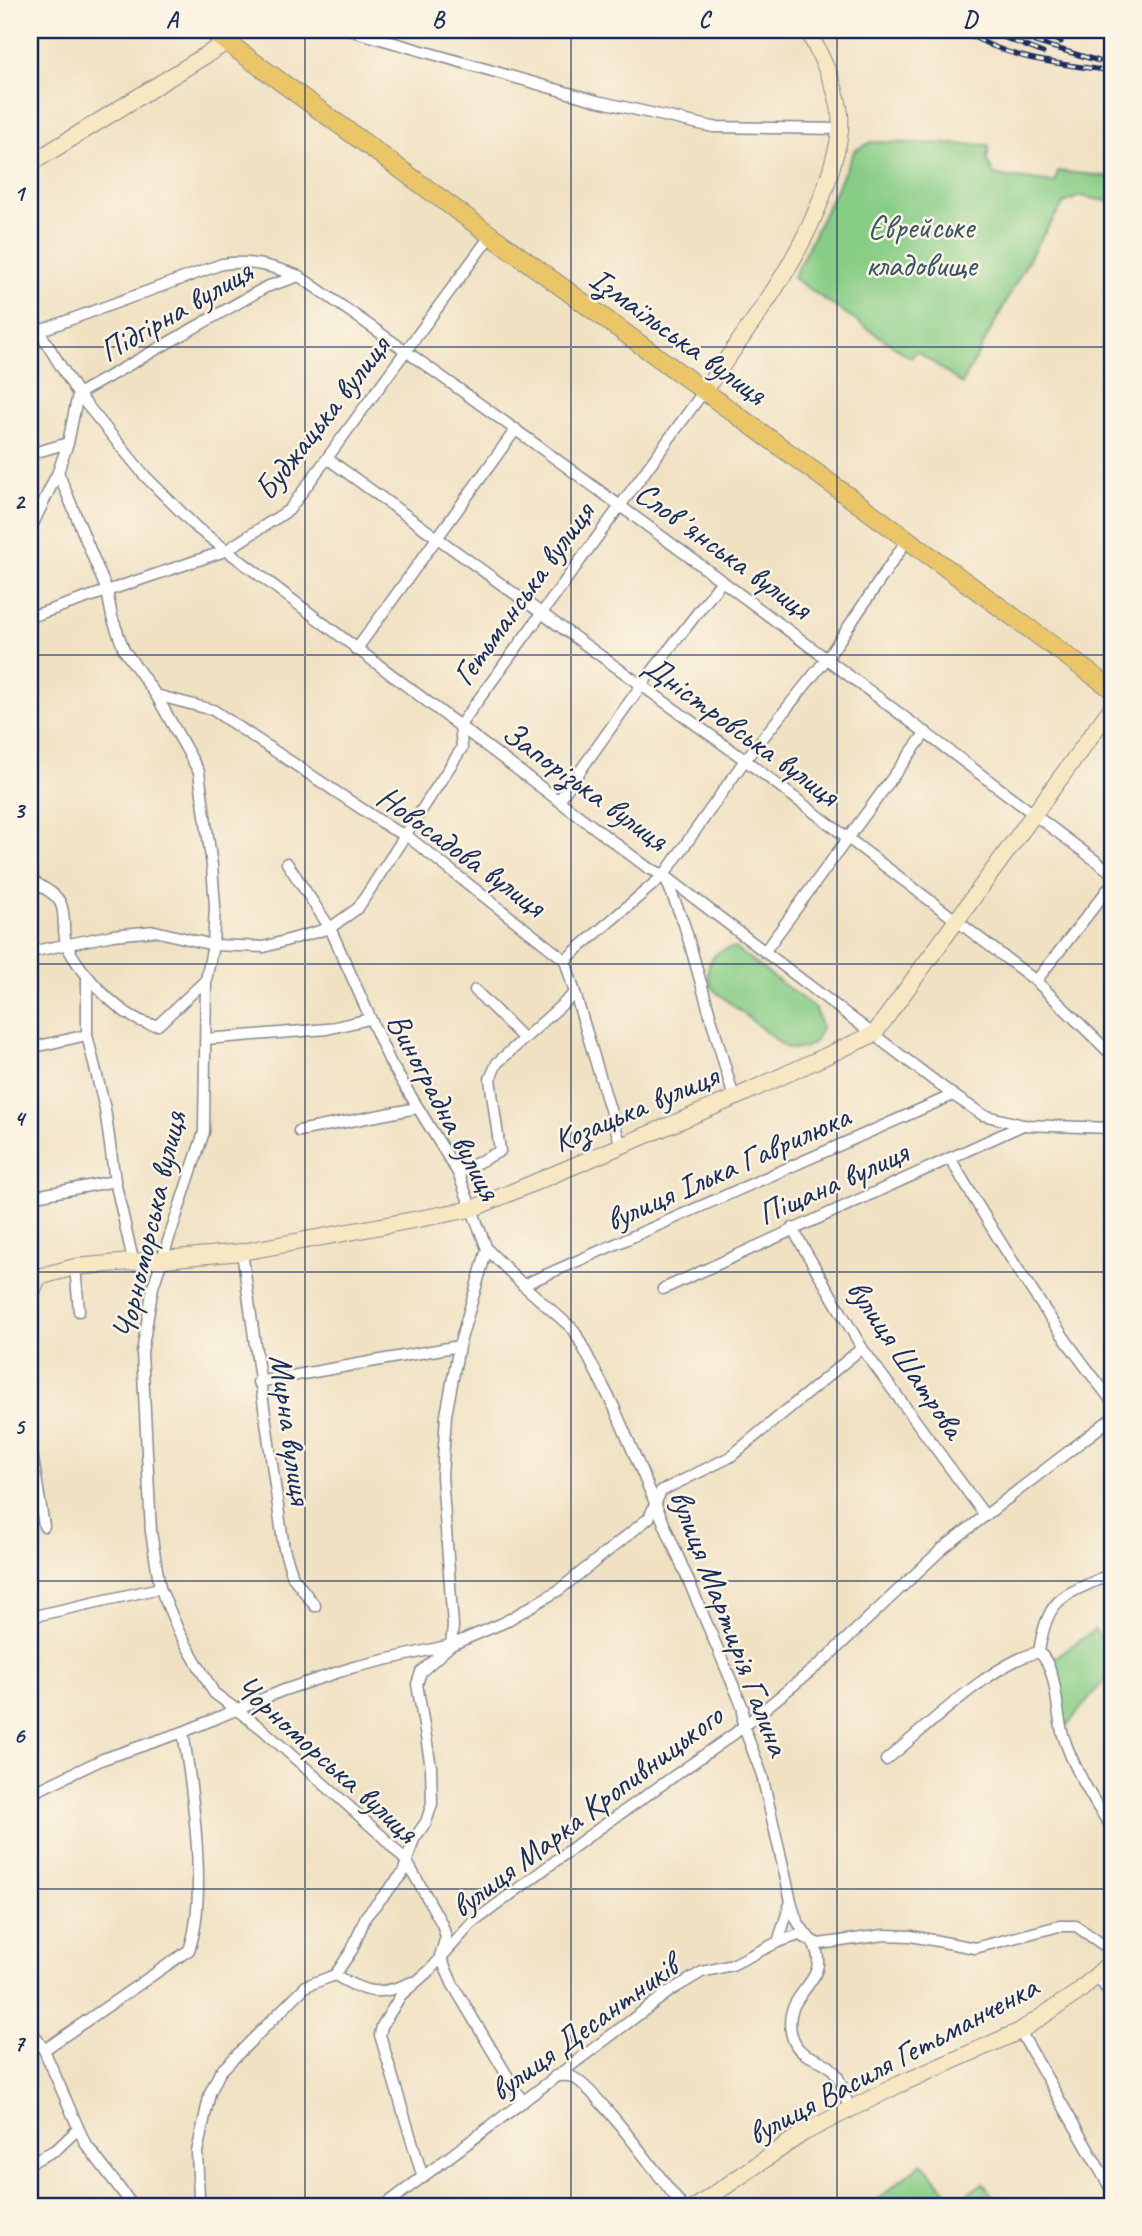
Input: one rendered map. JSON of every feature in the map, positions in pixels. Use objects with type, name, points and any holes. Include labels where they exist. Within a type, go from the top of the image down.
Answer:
[{"type":"main road","name":"Ізмаїльська вулиця","points":[[209,30],[232,36],[491,235],[1112,689]]},
{"type":"street","points":[[349,30],[597,101],[713,127],[841,128]]},
{"type":"street","points":[[704,391],[792,264],[825,194],[841,128],[836,96],[808,30]]},
{"type":"street","points":[[30,164],[232,36]]},
{"type":"street","name":"Буджацька вулиця","points":[[30,617],[225,551],[289,510],[491,235]]},
{"type":"street","name":"Словʼянська вулиця","points":[[39,331],[222,264],[246,261],[265,264],[299,276],[619,503],[828,657],[1112,873]]},
{"type":"street","name":"Підгірна вулиця","points":[[78,394],[266,287],[299,276]]},
{"type":"street","points":[[30,322],[39,331],[78,394],[68,443],[58,472],[42,498],[30,530]]},
{"type":"street","name":"Гетьманська вулиця","points":[[30,952],[155,931],[214,945],[264,947],[330,928],[358,908],[462,748],[460,725],[619,503],[704,391]]},
{"type":"street","name":"Запорізька вулиця","points":[[78,394],[145,476],[225,551],[560,799],[648,868],[664,875],[953,1095],[983,1115],[1023,1125],[1110,1126]]},
{"type":"street","points":[[356,650],[516,429]]},
{"type":"street","points":[[30,454],[68,443]]},
{"type":"street","name":"Дністровська вулиця","points":[[328,459],[640,687],[745,760],[1036,981],[1112,1055]]},
{"type":"street","name":"Чорноморська вулиця","points":[[58,472],[107,591],[112,617],[124,650],[156,695],[199,772],[215,906],[214,945],[206,980],[204,1132],[153,1287],[142,1352],[151,1532],[160,1588],[203,1678],[214,1693],[261,1728],[382,1836],[407,1863],[442,1924]]},
{"type":"street","points":[[565,960],[664,875],[745,760],[828,657],[907,540]]},
{"type":"street","points":[[560,799],[640,687],[722,581]]},
{"type":"street","name":"Новосадова вулиця","points":[[156,695],[213,710],[392,829],[407,836],[565,960],[621,1146]]},
{"type":"street","name":"Козацька вулиця","points":[[30,1297],[38,1277],[75,1267],[242,1252],[472,1209],[734,1098],[874,1034],[1032,813],[1112,707]]},
{"type":"street","points":[[765,951],[926,732]]},
{"type":"street","name":"Виноградна вулиця","points":[[288,863],[330,928],[369,1019],[417,1108],[458,1172],[487,1249],[459,1346],[446,1415],[442,1476],[453,1626],[451,1645]]},
{"type":"street","points":[[664,875],[684,924],[734,1098]]},
{"type":"street","points":[[30,879],[55,896],[62,905],[66,945],[87,978],[117,1005],[151,1025],[158,1025],[167,1018],[206,980]]},
{"type":"street","points":[[1036,981],[1112,884]]},
{"type":"street","points":[[87,978],[87,1035],[105,1109],[115,1181],[133,1260]]},
{"type":"street","points":[[475,990],[523,1038]]},
{"type":"street","points":[[458,1172],[500,1151],[490,1079],[501,1057],[574,994]]},
{"type":"street","points":[[206,1039],[327,1030],[369,1019]]},
{"type":"street","points":[[30,1048],[87,1035]]},
{"type":"street","name":"вулиця Ілька Гаврилюка","points":[[523,1286],[953,1095]]},
{"type":"street","points":[[299,1131],[417,1108]]},
{"type":"street","points":[[983,1115],[991,1127],[986,1141]]},
{"type":"street","name":"Піщана вулиця","points":[[663,1289],[1023,1125]]},
{"type":"street","points":[[950,1158],[1034,1294],[1076,1356],[1112,1401]]},
{"type":"street","points":[[30,1197],[115,1181]]},
{"type":"street","name":"вулиця Шатрова","points":[[792,1228],[862,1348],[984,1514]]},
{"type":"street","name":"вулиця Мартирія Галина","points":[[487,1249],[523,1286],[574,1330],[614,1407],[743,1708],[743,1725],[762,1775],[791,1901],[797,1921],[813,1944]]},
{"type":"street","name":"Мирна вулиця","points":[[242,1252],[258,1382],[286,1560],[299,1587],[315,1605]]},
{"type":"street","points":[[75,1267],[79,1311]]},
{"type":"street","points":[[258,1382],[459,1346]]},
{"type":"street","points":[[30,1794],[103,1759],[183,1732],[233,1709],[354,1667],[451,1645],[503,1623],[559,1590],[649,1517],[661,1491],[730,1457],[862,1348]]},
{"type":"street","name":"вулиця Марка Кропивницького","points":[[424,2178],[380,2035],[391,2009],[418,1979],[430,1970],[462,1933],[590,1835],[743,1725],[822,1662],[899,1587],[984,1514],[1112,1418]]},
{"type":"street","points":[[30,1441],[44,1526]]},
{"type":"street","points":[[1039,1653],[1048,1616],[1061,1598],[1112,1573]]},
{"type":"street","points":[[30,1617],[160,1588]]},
{"type":"street","points":[[196,2206],[199,2197],[197,2152],[210,2093],[220,2072],[300,1991],[334,1975],[352,1950],[366,1916],[403,1873],[414,1839],[426,1822],[432,1804],[431,1767],[417,1684],[421,1672],[451,1645]]},
{"type":"street","points":[[886,1760],[969,1689],[1021,1658],[1039,1653]]},
{"type":"street","points":[[1039,1653],[1046,1659],[1051,1671],[1064,1740],[1107,1811],[1112,1827]]},
{"type":"street","points":[[44,2050],[188,1950],[195,1920],[195,1853],[192,1793],[183,1732]]},
{"type":"street","points":[[778,1942],[791,1901]]},
{"type":"street","points":[[442,1924],[455,1933],[462,1933]]},
{"type":"street","points":[[442,1924],[446,1937],[440,1956],[453,1985],[523,2102]]},
{"type":"street","name":"вулиця Десантників","points":[[384,2206],[670,1991],[702,1972],[732,1965],[778,1942],[799,1935],[813,1944],[884,1935],[911,1936],[975,1948],[1059,1926],[1076,1926],[1112,1951]]},
{"type":"street","points":[[813,1944],[818,1953],[817,1972],[791,2008],[791,2030],[795,2045],[805,2056],[831,2068],[839,2080],[849,2110]]},
{"type":"street","name":"вулиця Василя Гетьманченка","points":[[697,2206],[803,2133],[1020,2032],[1097,1976],[1112,1961]]},
{"type":"street","points":[[334,1975],[356,1988],[377,1993],[390,1991],[418,1979]]},
{"type":"street","points":[[1097,1976],[1112,1996]]},
{"type":"street","points":[[30,2028],[44,2050],[78,2129],[133,2206]]},
{"type":"street","points":[[1020,2032],[1112,2191]]},
{"type":"street","points":[[555,2076],[573,2077],[589,2092],[627,2134],[682,2206]]},
{"type":"street","points":[[30,2163],[57,2148],[78,2129]]},
{"type":"green space","name":"Єврейське кладовище","points":[[872,142],[989,145],[987,160],[994,175],[1055,183],[1058,171],[1112,177],[1112,202],[1080,196],[1064,203],[1037,244],[962,384],[917,351],[911,358],[793,278],[855,150]]},
{"type":"green space","points":[[735,948],[816,1009],[821,1028],[812,1043],[797,1049],[785,1047],[714,990],[708,975],[710,962],[720,952]]},
{"type":"green space","points":[[1095,1630],[1106,1645],[1112,1642],[1112,1676],[1098,1688],[1064,1728],[1053,1659]]},
{"type":"green space","points":[[922,2163],[956,2202],[983,2183],[1000,2206],[870,2206]]},
{"type":"railway","points":[[962,30],[997,48],[1034,59],[1112,71]]},
{"type":"railway","points":[[985,30],[1043,53]]},
{"type":"railway","points":[[1036,30],[1061,42]]},
{"type":"railway","points":[[1035,42],[1099,61]]}]
